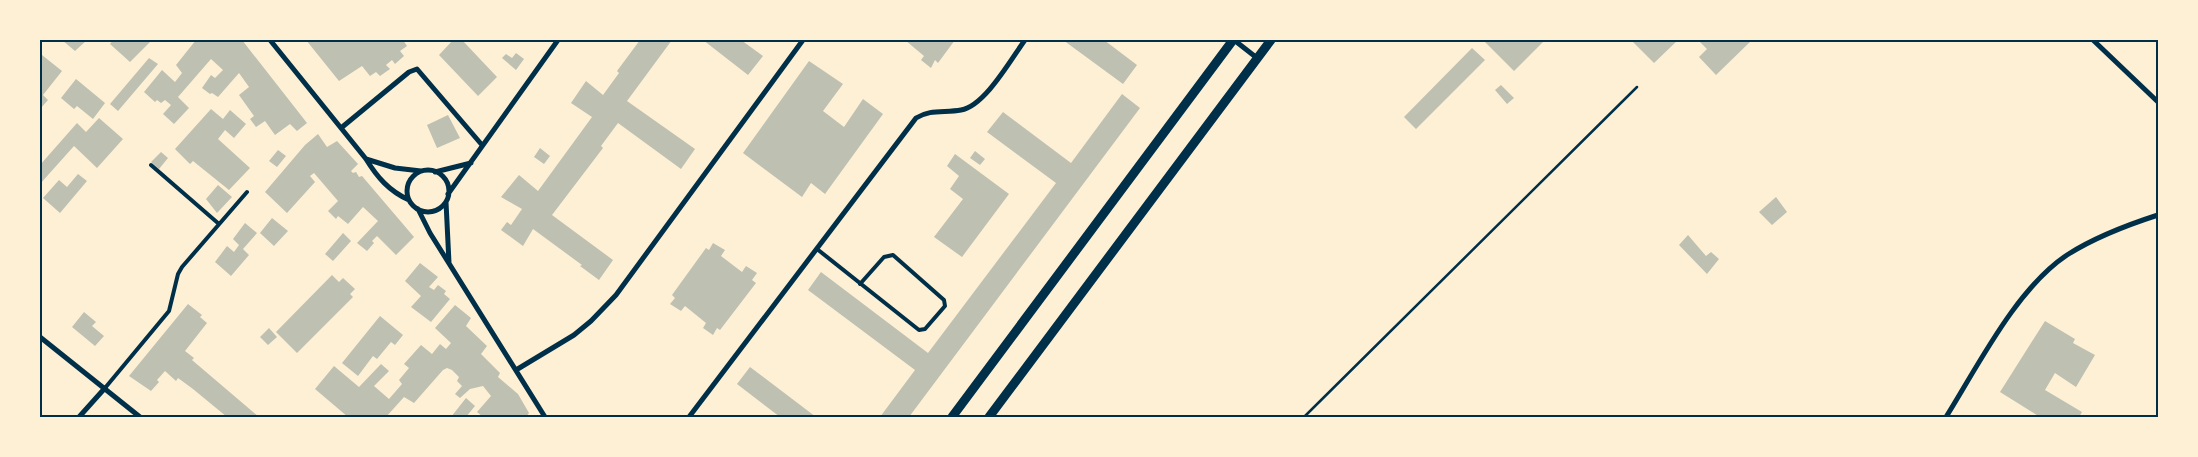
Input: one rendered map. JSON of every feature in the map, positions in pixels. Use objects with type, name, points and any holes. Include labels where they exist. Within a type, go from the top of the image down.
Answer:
[{"type":"street","points":[[270,40],[374,171],[394,193],[409,200],[418,209],[430,233],[545,417]]},
{"type":"street","points":[[449,264],[446,202],[448,194],[558,40]]},
{"type":"street","points":[[516,370],[574,336],[616,295],[803,40]]},
{"type":"street","points":[[689,417],[916,118],[931,112],[961,110],[978,102],[1025,40]]},
{"type":"street","points":[[952,417],[1233,40],[1257,58]]},
{"type":"street","points":[[989,417],[1271,40]]},
{"type":"street","points":[[2093,40],[2158,102]]},
{"type":"street","points":[[341,128],[409,72],[417,70],[482,145]]},
{"type":"street","points":[[366,159],[395,168],[435,172],[471,162]]},
{"type":"street","points":[[409,200],[408,186],[411,180],[422,171]]},
{"type":"street","points":[[435,172],[446,181],[448,194]]},
{"type":"street","points":[[418,209],[430,212],[442,207],[446,202]]},
{"type":"street","points":[[1946,417],[2003,325],[2025,296],[2048,271],[2066,256],[2096,239],[2158,215]]},
{"type":"street","points":[[40,337],[140,417]]},
{"type":"street","points":[[79,417],[104,388]]},
{"type":"lane","points":[[152,165],[219,224]]},
{"type":"lane","points":[[104,388],[166,314],[180,270],[247,192]]},
{"type":"lane","points":[[818,249],[860,284],[920,330],[925,329],[945,306],[944,300],[893,255],[884,257],[860,284]]},
{"type":"path","points":[[1304,417],[1637,87]]},
{"type":"building","points":[[62,40],[87,40],[75,51]]},
{"type":"building","points":[[113,40],[152,40],[130,62],[110,44]]},
{"type":"building","points":[[196,40],[242,40],[307,123],[297,131],[290,124],[275,135],[265,121],[256,127],[250,119],[254,116],[239,95],[249,87],[239,73],[218,97],[202,88],[211,75],[215,78],[223,70],[211,59],[178,97],[189,108],[174,124],[163,114],[171,105],[165,100],[161,103],[157,100],[155,102],[144,92],[162,70],[175,82],[182,73],[176,65]]},
{"type":"building","points":[[306,40],[403,40],[407,46],[400,51],[404,56],[395,64],[392,60],[386,65],[390,69],[380,76],[376,72],[370,76],[362,66],[339,81]]},
{"type":"building","points":[[453,40],[462,40],[497,77],[478,96],[439,55]]},
{"type":"building","points":[[640,40],[672,40],[627,101],[695,149],[681,169],[618,123],[601,146],[603,148],[552,215],[613,260],[599,280],[533,229],[523,246],[501,230],[507,222],[511,225],[522,209],[501,197],[519,175],[538,191],[592,117],[571,103],[586,81],[603,95],[619,73],[617,71]]},
{"type":"building","points":[[703,40],[741,40],[763,56],[748,75]]},
{"type":"building","points":[[905,40],[955,40],[938,63],[935,60],[931,68],[921,60],[924,56]]},
{"type":"building","points":[[1063,40],[1104,40],[1137,65],[1123,84]]},
{"type":"building","points":[[1483,40],[1545,40],[1514,71]]},
{"type":"building","points":[[1631,40],[1678,40],[1654,63]]},
{"type":"building","points":[[1698,40],[1752,40],[1716,75],[1699,57],[1707,49]]},
{"type":"building","points":[[1472,48],[1485,60],[1416,129],[1404,117]]},
{"type":"building","points":[[516,53],[524,59],[516,70],[502,58],[506,54],[512,58]]},
{"type":"building","points":[[42,55],[62,71],[43,95],[48,100],[40,109],[40,57]]},
{"type":"building","points":[[149,58],[158,64],[118,111],[110,104]]},
{"type":"building","points":[[809,61],[843,84],[823,111],[844,127],[863,99],[883,114],[825,194],[811,183],[802,197],[743,153]]},
{"type":"building","points":[[76,79],[105,103],[93,119],[77,106],[74,109],[61,98]]},
{"type":"building","points":[[1501,85],[1514,98],[1507,104],[1495,90]]},
{"type":"building","points":[[1122,94],[1140,108],[909,417],[880,417],[915,370],[808,290],[821,272],[928,353],[1056,183],[987,132],[1003,112],[1071,163]]},
{"type":"building","points":[[211,109],[223,119],[230,110],[246,124],[234,138],[225,130],[218,139],[250,168],[229,190],[193,161],[190,164],[175,149]]},
{"type":"building","points":[[448,115],[460,138],[437,148],[427,125]]},
{"type":"building","points":[[99,118],[123,139],[97,168],[74,146],[40,184],[40,165],[77,123],[86,132]]},
{"type":"building","points":[[318,134],[327,147],[337,141],[358,164],[351,171],[353,173],[356,172],[359,177],[362,176],[414,237],[396,255],[377,236],[367,251],[357,243],[378,221],[363,207],[348,224],[338,216],[336,219],[328,211],[338,201],[314,173],[310,176],[315,182],[287,213],[265,192],[305,145]]},
{"type":"building","points":[[540,148],[550,156],[544,164],[534,157]]},
{"type":"building","points":[[278,150],[286,156],[277,167],[269,161]]},
{"type":"building","points":[[975,151],[985,159],[980,165],[970,158]]},
{"type":"building","points":[[161,152],[168,158],[159,169],[151,162]]},
{"type":"building","points":[[955,154],[1009,194],[962,257],[934,237],[963,199],[950,189],[959,176],[947,166]]},
{"type":"building","points":[[78,174],[87,181],[60,213],[43,198],[59,180],[67,187]]},
{"type":"building","points":[[218,185],[232,197],[217,213],[206,199]]},
{"type":"building","points":[[1776,197],[1787,212],[1772,225],[1759,212]]},
{"type":"building","points":[[272,218],[288,231],[274,246],[260,233]]},
{"type":"building","points":[[245,223],[257,233],[243,249],[249,255],[231,276],[215,262],[227,246],[234,252],[239,245],[233,239]]},
{"type":"building","points":[[343,233],[351,241],[333,261],[325,254]]},
{"type":"building","points":[[1688,235],[1706,256],[1711,252],[1719,259],[1707,274],[1679,245]]},
{"type":"building","points":[[713,243],[725,250],[721,256],[742,272],[746,266],[757,273],[752,280],[756,283],[720,330],[717,328],[713,335],[703,328],[706,323],[685,306],[681,311],[670,304],[675,298],[672,295],[706,248],[709,250]]},
{"type":"building","points":[[420,263],[438,277],[429,287],[434,290],[438,285],[446,291],[444,294],[450,299],[431,322],[411,307],[421,296],[405,281]]},
{"type":"building","points":[[332,275],[339,282],[343,278],[355,289],[350,294],[353,297],[297,353],[276,332]]},
{"type":"building","points":[[188,304],[202,315],[200,317],[207,323],[185,351],[194,358],[192,360],[259,417],[227,417],[193,389],[178,378],[176,381],[165,371],[151,391],[129,376]]},
{"type":"building","points":[[455,305],[471,318],[466,326],[487,346],[481,354],[500,373],[498,377],[518,394],[529,413],[526,417],[483,417],[477,412],[491,396],[483,386],[470,389],[460,398],[455,394],[462,386],[457,381],[459,377],[447,368],[443,370],[414,403],[404,397],[386,417],[348,417],[315,389],[334,366],[359,387],[381,364],[389,371],[374,386],[389,399],[402,384],[399,380],[409,368],[404,364],[421,345],[432,354],[440,344],[446,349],[451,343],[435,328]]},
{"type":"building","points":[[84,312],[96,322],[92,326],[104,336],[95,346],[72,327]]},
{"type":"building","points":[[380,316],[403,335],[395,345],[391,342],[377,359],[373,356],[358,376],[342,363]]},
{"type":"building","points":[[2045,321],[2075,339],[2073,343],[2095,355],[2076,387],[2055,373],[2045,390],[2082,412],[2079,417],[2040,417],[2000,392]]},
{"type":"building","points":[[269,328],[277,337],[268,345],[260,337]]},
{"type":"building","points":[[750,367],[816,417],[780,417],[737,384]]},
{"type":"building","points":[[466,398],[475,406],[466,417],[451,417]]}]
